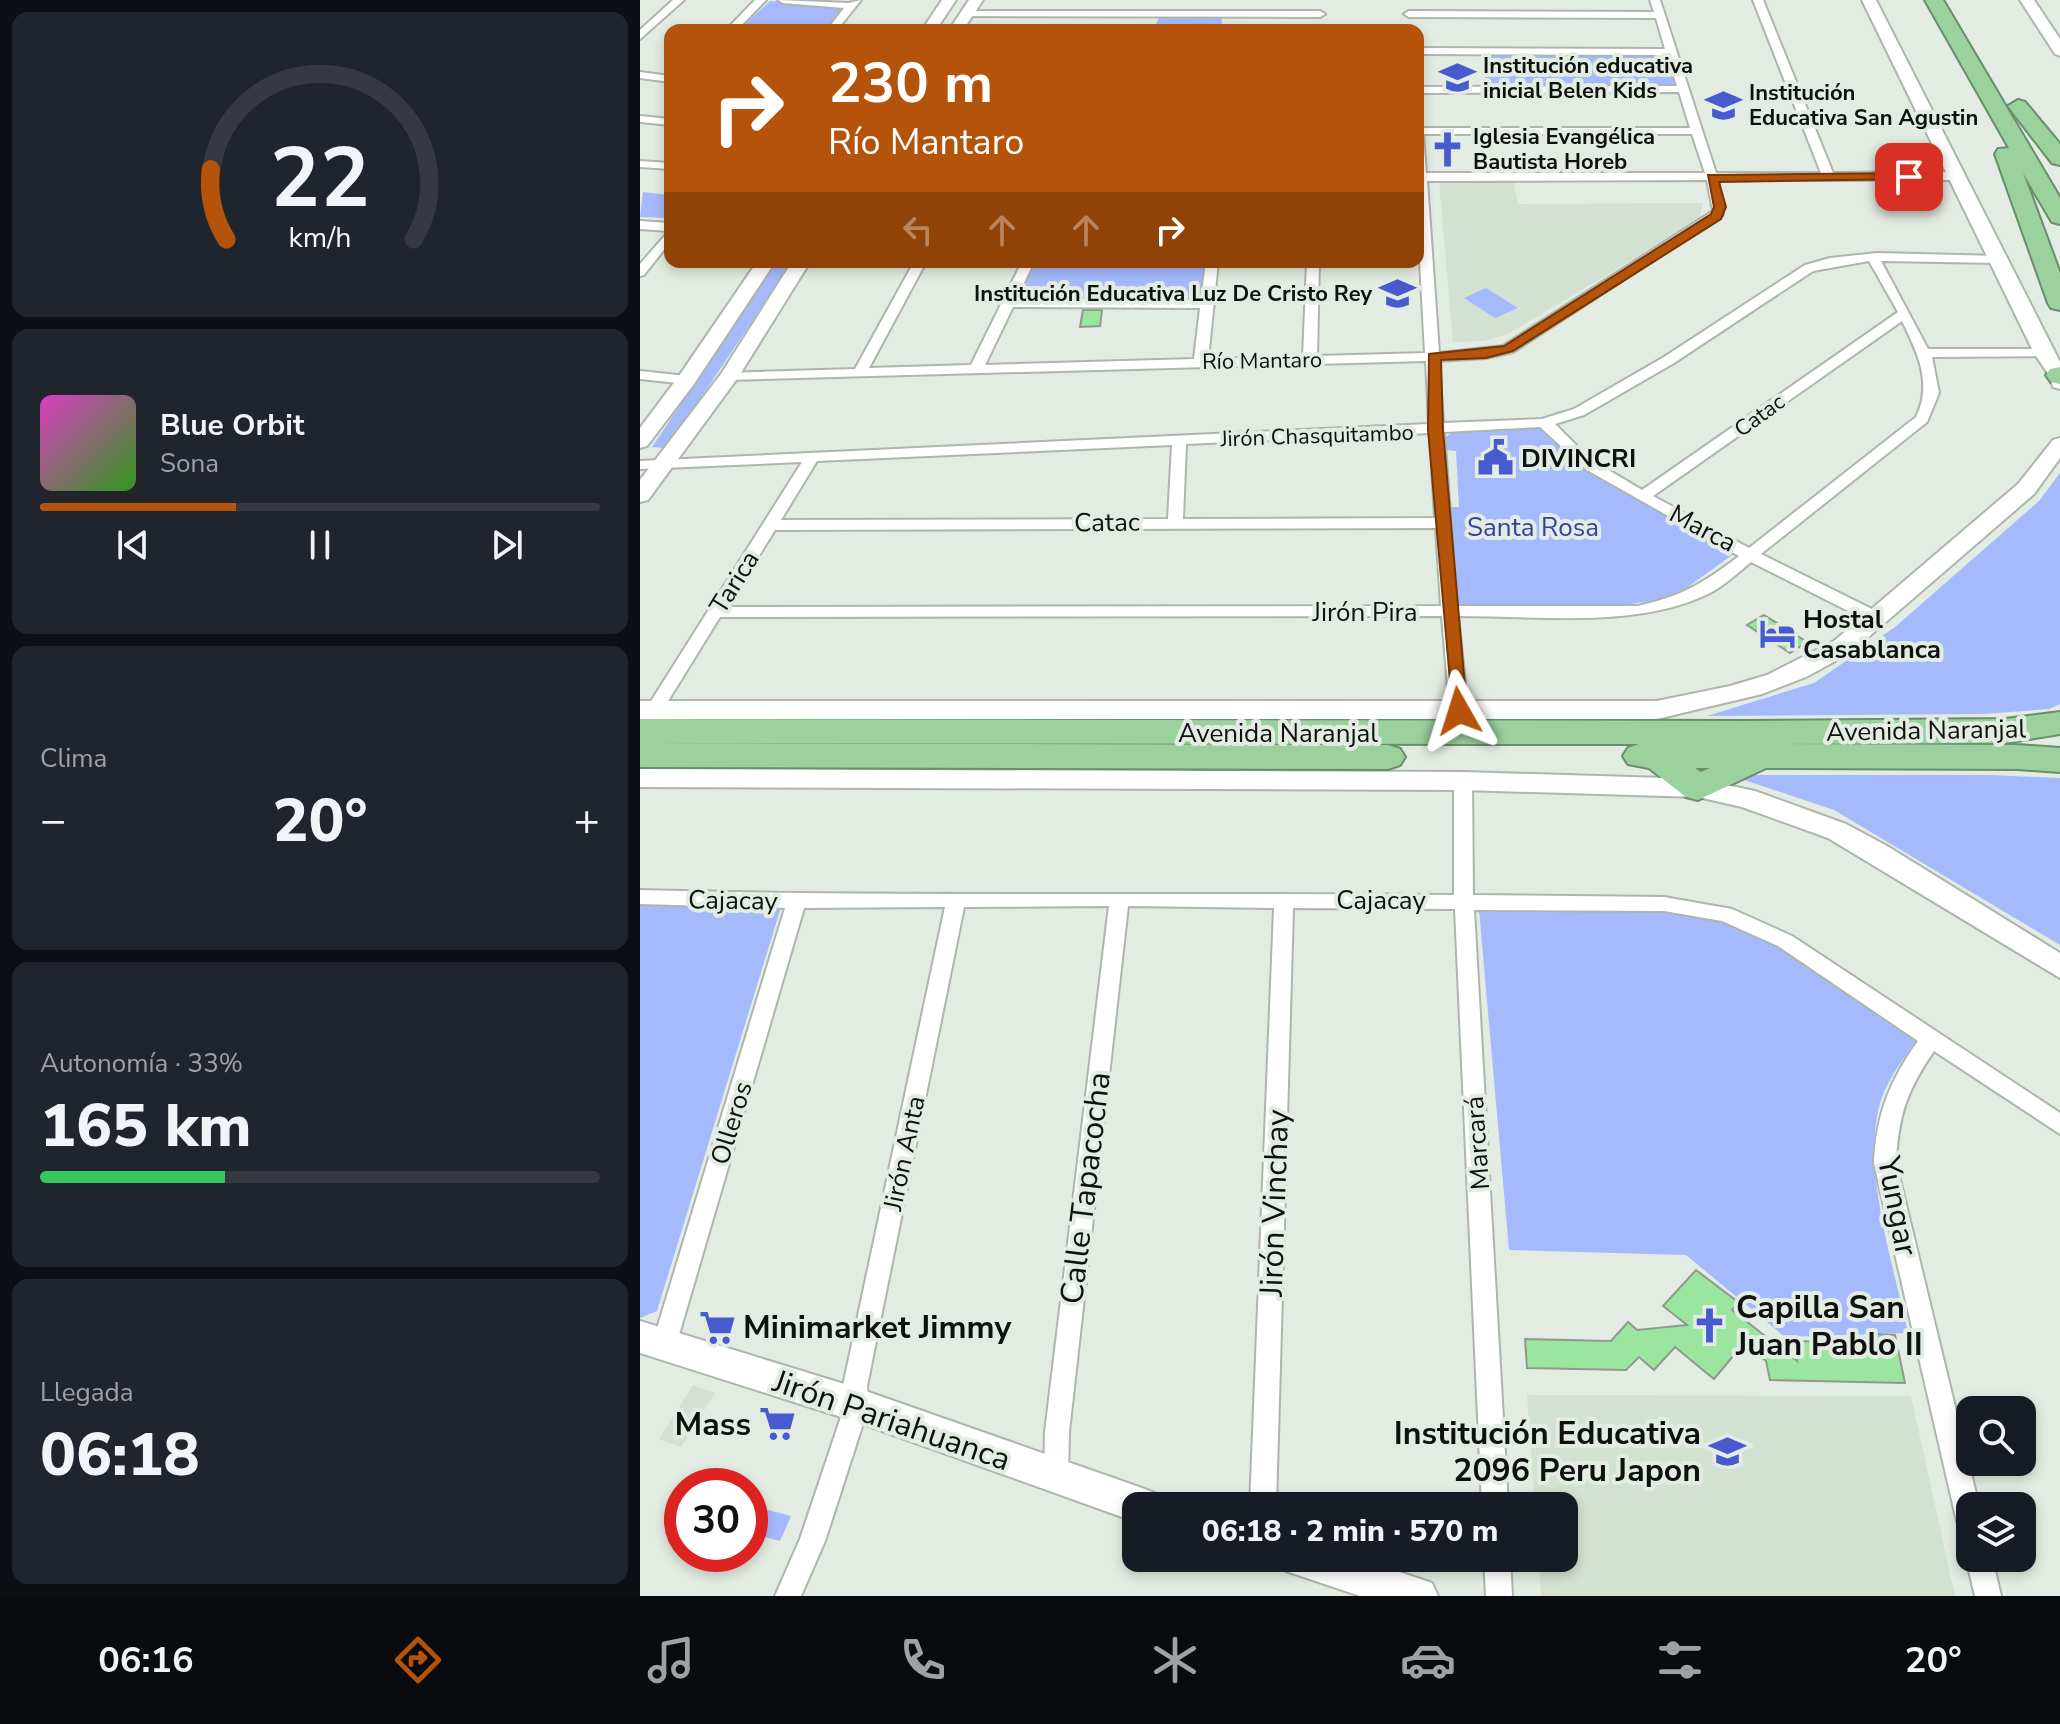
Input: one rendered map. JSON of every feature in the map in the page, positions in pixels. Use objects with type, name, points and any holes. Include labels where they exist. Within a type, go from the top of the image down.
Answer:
[{"type":"highway","points":[[1934,0],[2008,108],[2060,176]]},
{"type":"highway","points":[[1954,0],[2060,217]]},
{"type":"highway","points":[[2008,108],[2060,158]]},
{"type":"highway","points":[[2008,108],[2003,144],[2037,246],[2060,303]]},
{"type":"highway","points":[[1632,733],[1657,710],[1730,733]]},
{"type":"highway","name":"Avenida Naranjal","points":[[645,717],[1632,733],[2005,731],[2060,723]]},
{"type":"highway","name":"Avenida Naranjal","points":[[640,755],[2017,757],[2060,760]]},
{"type":"highway","points":[[1656,756],[1698,788],[1762,757]]},
{"type":"main road","points":[[933,24],[949,0]]},
{"type":"main road","points":[[1869,0],[2056,372]]},
{"type":"main road","points":[[2027,0],[2060,51]]},
{"type":"main road","points":[[960,24],[971,7]]},
{"type":"main road","points":[[640,442],[687,380],[762,268]]},
{"type":"main road","points":[[640,495],[651,465],[729,376],[797,268]]},
{"type":"main road","name":"Avenida Naranjal","points":[[645,717],[1657,710],[1702,702],[1774,684],[1810,668],[1842,647],[2026,489],[2060,444]]},
{"type":"main road","name":"Avenida Naranjal","points":[[640,778],[1463,781],[1698,788],[1746,798],[1837,831],[1878,853],[2060,967]]},
{"type":"main road","name":"Jirón Pariahuanca","points":[[652,1341],[857,1405],[1122,1499]]},
{"type":"main road","points":[[1341,1572],[1411,1595]]},
{"type":"street","points":[[640,36],[679,0]]},
{"type":"street","points":[[737,24],[761,0]]},
{"type":"street","points":[[783,0],[854,3]]},
{"type":"street","points":[[1320,24],[1321,0]]},
{"type":"street","points":[[1408,0],[1410,24]]},
{"type":"street","points":[[1655,0],[1712,178]]},
{"type":"street","points":[[1758,0],[1829,177]]},
{"type":"street","points":[[837,24],[854,3]]},
{"type":"street","points":[[971,7],[1061,14],[1320,14]]},
{"type":"street","points":[[1055,24],[1061,14]]},
{"type":"street","points":[[1139,24],[1144,14]]},
{"type":"street","points":[[1409,14],[1659,15]]},
{"type":"street","points":[[1232,24],[1233,15]]},
{"type":"street","points":[[1424,51],[1671,52]]},
{"type":"street","points":[[640,75],[664,78]]},
{"type":"street","points":[[1424,90],[1683,89]]},
{"type":"street","points":[[640,119],[664,121]]},
{"type":"street","points":[[1424,133],[1696,131]]},
{"type":"street","points":[[640,164],[664,166]]},
{"type":"street","points":[[1424,177],[1955,176]]},
{"type":"street","name":"Río Mantaro","points":[[729,376],[1486,354],[1508,349],[1717,216],[1720,207],[1712,178]]},
{"type":"street","points":[[640,225],[664,227]]},
{"type":"street","points":[[1424,228],[1448,612],[1459,711]]},
{"type":"street","points":[[640,272],[664,242]]},
{"type":"street","name":"Jirón Chasquitambo","points":[[651,465],[1543,423],[1570,416],[1592,405],[1669,360],[1809,268],[1836,259],[1998,259]]},
{"type":"street","name":"Jirón Pira","points":[[714,612],[1638,611],[1670,604],[1709,587],[1922,419],[1931,403],[1930,373],[1905,313],[1874,259]]},
{"type":"street","points":[[859,373],[917,268]]},
{"type":"street","points":[[976,369],[1025,268]]},
{"type":"street","points":[[1201,361],[1211,268]]},
{"type":"street","points":[[1310,359],[1313,268]]},
{"type":"street","points":[[1007,303],[1207,304]]},
{"type":"street","name":"Catac","points":[[1643,496],[1905,313]]},
{"type":"street","points":[[1874,334],[1902,335],[1919,348],[2056,372]]},
{"type":"street","points":[[640,375],[687,380]]},
{"type":"street","name":"Marca","points":[[1543,423],[1557,430],[1583,462],[1876,618]]},
{"type":"street","points":[[1175,521],[1179,440]]},
{"type":"street","name":"Tarica","points":[[645,717],[814,455]]},
{"type":"street","name":"Catac","points":[[770,525],[1175,521],[1443,523]]},
{"type":"street","name":"Marcará","points":[[1463,781],[1464,901],[1494,1492]]},
{"type":"street","name":"Cajacay","points":[[640,897],[797,901],[1119,899],[1664,904],[1725,914],[1785,941],[2060,1125]]},
{"type":"street","name":"Calle Tapacocha","points":[[1056,1477],[1057,1432],[1119,899]]},
{"type":"street","name":"Jirón Vinchay","points":[[1263,1492],[1284,900]]},
{"type":"street","name":"Olleros","points":[[652,1341],[797,901]]},
{"type":"street","name":"Jirón Anta","points":[[788,1596],[812,1541],[857,1405],[855,1386],[956,901]]},
{"type":"street","name":"Yungar","points":[[1931,1039],[1896,1091],[1889,1112],[1885,1163],[1963,1492]]},
{"type":"street","points":[[1498,1572],[1499,1596]]},
{"type":"street","points":[[1982,1572],[1988,1596]]},
{"type":"shaded area","points":[[1439,182],[1514,182],[1518,204],[1703,203],[1700,219],[1508,334],[1484,341],[1453,342]]},
{"type":"shaded area","points":[[693,1385],[715,1393],[681,1447],[659,1439]]},
{"type":"shaded area","name":"Institución Educativa 2096 Peru Japon","points":[[1527,1395],[1911,1396],[1955,1596],[1541,1596],[1540,1572],[1578,1572],[1578,1492],[1534,1492]]},
{"type":"green space","points":[[770,1],[846,7],[832,24],[745,24]]},
{"type":"green space","points":[[1159,18],[1222,18],[1222,24],[1156,24]]},
{"type":"green space","points":[[1481,54],[1667,54],[1678,87],[1486,87]]},
{"type":"green space","points":[[643,192],[664,194],[664,218],[640,217]]},
{"type":"green space","points":[[772,268],[788,268],[669,445],[652,447]]},
{"type":"green space","points":[[1031,268],[1206,268],[1203,300],[1017,297]]},
{"type":"green space","points":[[1486,288],[1518,308],[1495,318],[1464,298]]},
{"type":"green space","name":"Santa Rosa","points":[[1534,427],[1549,433],[1578,463],[1603,480],[1735,553],[1685,589],[1661,599],[1631,604],[1461,605],[1456,602],[1449,507],[1459,507],[1456,451],[1446,450],[1445,437],[1452,433]]},
{"type":"green space","points":[[2060,473],[2060,704],[2049,709],[1983,714],[1707,716],[1814,683],[1895,627],[2039,501]]},
{"type":"green space","points":[[1729,775],[2060,778],[2060,945],[1834,810]]},
{"type":"green space","points":[[640,902],[782,904],[657,1311],[640,1318]]},
{"type":"green space","points":[[1632,908],[1718,920],[1796,956],[1917,1039],[1893,1074],[1882,1097],[1874,1152],[1881,1215],[1908,1333],[1785,1337],[1686,1255],[1509,1250],[1479,910]]},
{"type":"green space","points":[[768,1510],[791,1516],[780,1541],[768,1538]]},
{"type":"building","points":[[1083,310],[1102,310],[1100,326],[1080,327]]},
{"type":"building","name":"Hostal Casablanca","points":[[1764,615],[1807,642],[1790,653],[1747,625]]},
{"type":"building","name":"Capilla San Juan Pablo II","points":[[1696,1270],[1738,1302],[1732,1310],[1797,1361],[1793,1341],[1874,1343],[1872,1334],[1895,1335],[1905,1383],[1770,1380],[1766,1361],[1744,1343],[1714,1379],[1675,1347],[1654,1370],[1639,1357],[1626,1370],[1527,1368],[1525,1339],[1611,1341],[1628,1322],[1637,1330],[1687,1325],[1663,1306]]},
{"type":"place","name":"Institución educativa inicial Belen Kids","points":[[1457,78]]},
{"type":"place","name":"Institución Educativa San Agustin","points":[[1723,105]]},
{"type":"place","name":"Iglesia Evangélica Bautista Horeb","points":[[1447,149]]},
{"type":"place","name":"Institución Educativa Luz De Cristo Rey","points":[[1398,293]]},
{"type":"place","name":"DIVINCRI","points":[[1495,458]]},
{"type":"place","name":"Hostal Casablanca","points":[[1777,634]]},
{"type":"place","name":"Capilla San Juan Pablo II","points":[[1710,1325]]},
{"type":"place","name":"Minimarket Jimmy","points":[[717,1327]]},
{"type":"place","name":"Mass","points":[[777,1424]]},
{"type":"place","name":"Institución Educativa 2096 Peru Japon","points":[[1727,1451]]},
{"type":"route","points":[[1459,711],[1448,612],[1435,430],[1434,357],[1486,354],[1508,349],[1717,216],[1720,207],[1712,178],[1909,177]]}]
